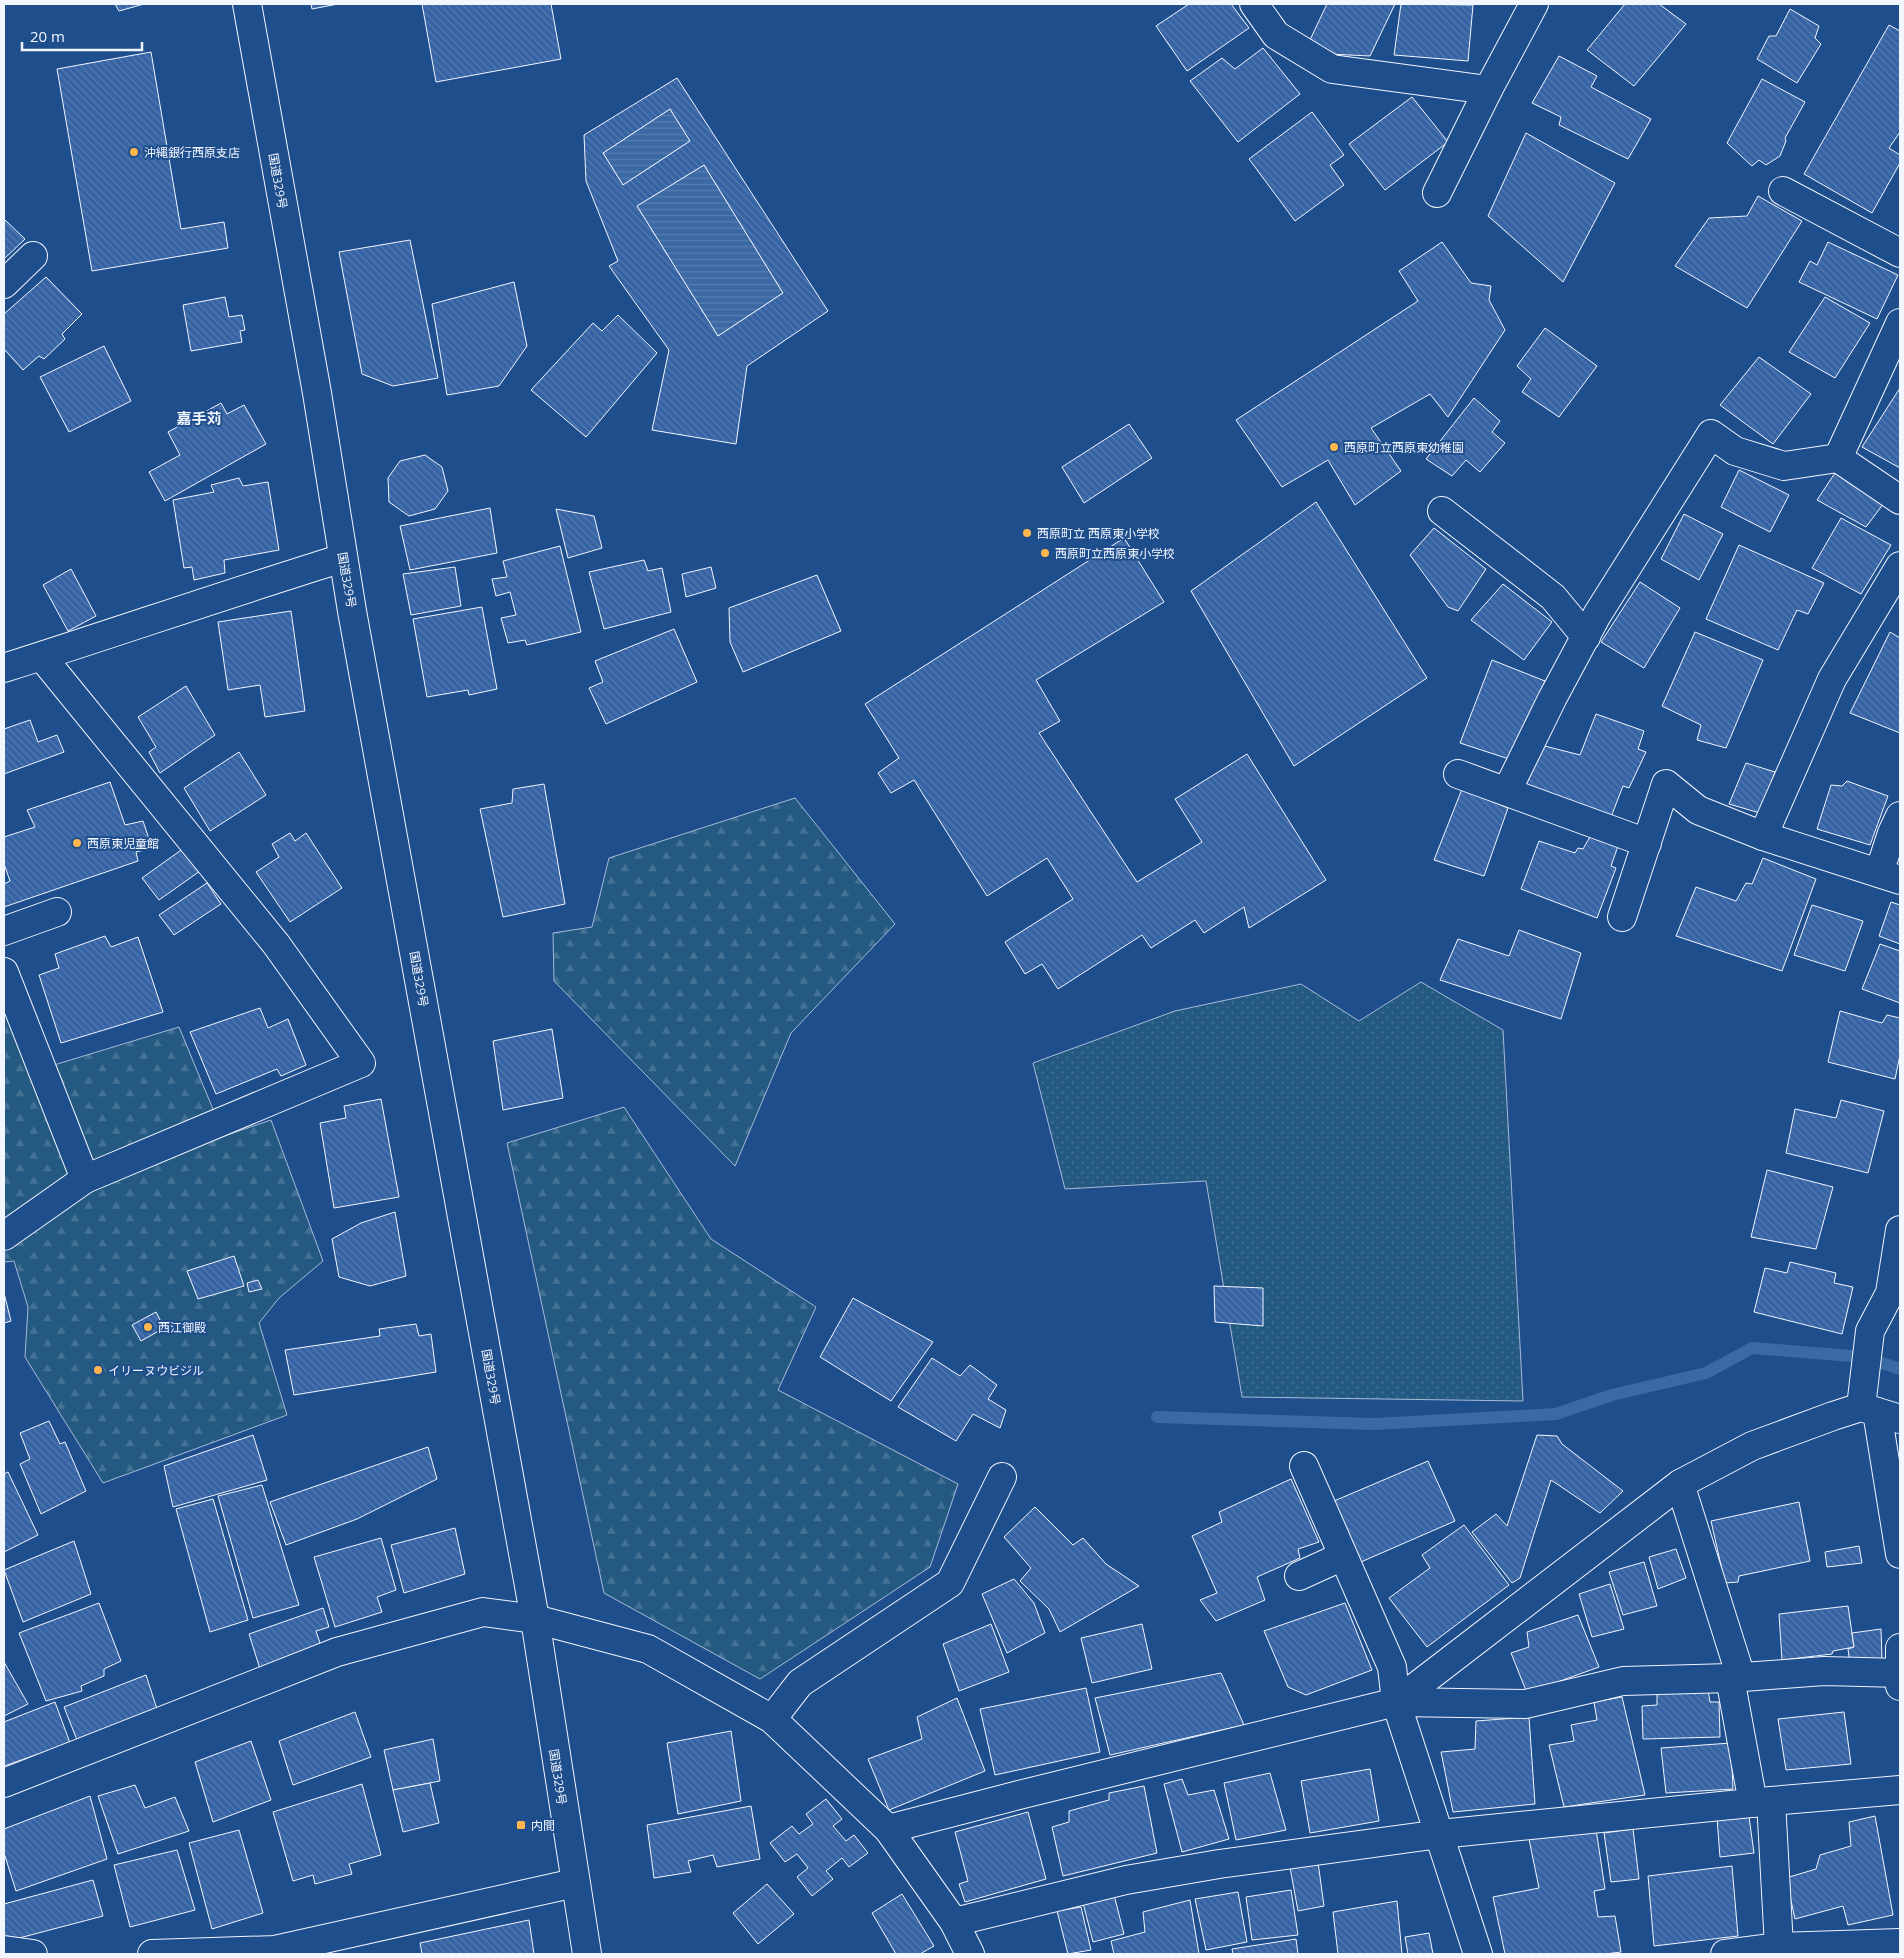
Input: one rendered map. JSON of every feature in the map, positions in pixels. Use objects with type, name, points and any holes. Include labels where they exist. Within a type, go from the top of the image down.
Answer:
[{"type":"main road","name":"国道329号","points":[[247,4],[343,558],[534,1618],[587,1954]]},
{"type":"main road","points":[[1254,4],[1276,35],[1332,70],[1488,90]]},
{"type":"main road","points":[[1437,193],[1488,90],[1534,4]]},
{"type":"main road","points":[[1783,191],[1900,253]]},
{"type":"main road","points":[[4,284],[33,256]]},
{"type":"main road","points":[[1838,458],[1900,323]]},
{"type":"main road","points":[[1507,791],[1552,699],[1597,615],[1711,434],[1735,451],[1784,466],[1838,458],[1900,500]]},
{"type":"main road","points":[[1442,512],[1553,597],[1586,637]]},
{"type":"main road","points":[[4,668],[343,558]]},
{"type":"main road","points":[[1763,836],[1832,679],[1900,566]]},
{"type":"main road","points":[[4,1236],[85,1179],[362,1063],[276,944],[42,657]]},
{"type":"main road","points":[[1458,774],[1647,843]]},
{"type":"main road","points":[[1622,917],[1666,784],[1698,810],[1763,836],[1890,876],[1892,833],[1900,816]]},
{"type":"main road","points":[[4,931],[56,912]]},
{"type":"main road","points":[[4,972],[85,1179]]},
{"type":"main road","points":[[1900,1230],[1895,1291],[1870,1331],[1876,1406],[1900,1554]]},
{"type":"main road","points":[[1396,1702],[1680,1484],[1752,1446],[1833,1416],[1876,1406]]},
{"type":"main road","points":[[1304,1466],[1392,1667],[1396,1702],[1478,1954]]},
{"type":"main road","points":[[772,1720],[800,1683],[950,1583],[1002,1478]]},
{"type":"main road","points":[[1680,1484],[1736,1678],[1762,1802],[1779,1947]]},
{"type":"main road","points":[[1299,1576],[1343,1556]]},
{"type":"main road","points":[[4,1783],[337,1652],[483,1612],[534,1618],[648,1649],[772,1720],[888,1829],[954,1922],[970,1954]]},
{"type":"main road","points":[[888,1829],[1396,1702],[1526,1704],[1623,1681],[1736,1678],[1824,1671],[1900,1670]]},
{"type":"main road","points":[[954,1922],[1126,1880],[1219,1864],[1440,1834],[1900,1790]]},
{"type":"main road","points":[[152,1954],[275,1950],[576,1883]]},
{"type":"main road","points":[[1725,1954],[1779,1947],[1900,1943]]},
{"type":"main road","points":[[4,1950],[33,1954]]},
{"type":"green space","points":[[795,798],[895,924],[791,1033],[735,1166],[554,981],[553,933],[592,927],[609,858]]},
{"type":"green space","points":[[1421,982],[1503,1030],[1523,1401],[1242,1397],[1206,1181],[1065,1189],[1033,1063],[1175,1011],[1301,984],[1359,1021]]},
{"type":"green space","points":[[4,1001],[31,1072],[179,1027],[224,1136],[271,1120],[323,1261],[279,1298],[259,1323],[287,1415],[103,1483],[25,1357],[28,1307],[14,1261],[4,1262]]},
{"type":"green space","points":[[624,1107],[711,1239],[816,1307],[778,1390],[958,1484],[930,1567],[760,1679],[604,1593],[507,1143]]},
{"type":"shaded area","points":[[670,109],[690,141],[623,185],[603,153]]},
{"type":"shaded area","points":[[704,165],[783,293],[718,336],[637,206]]},
{"type":"building","points":[[115,4],[144,4],[119,11]]},
{"type":"building","points":[[311,4],[338,4],[312,9]]},
{"type":"building","points":[[422,4],[551,4],[561,59],[436,82]]},
{"type":"building","points":[[1189,4],[1231,4],[1249,28],[1187,71],[1156,26]]},
{"type":"building","points":[[1327,4],[1395,4],[1370,56],[1329,54],[1308,44]]},
{"type":"building","points":[[1401,4],[1473,5],[1468,61],[1394,55]]},
{"type":"building","points":[[1625,4],[1659,4],[1686,24],[1634,86],[1587,50]]},
{"type":"building","points":[[1790,9],[1819,26],[1815,38],[1821,44],[1797,83],[1757,59],[1769,36],[1776,36]]},
{"type":"building","points":[[1889,25],[1900,31],[1900,132],[1889,148],[1900,155],[1900,163],[1872,213],[1804,174]]},
{"type":"building","points":[[1263,48],[1300,94],[1238,142],[1190,81],[1222,58],[1235,69]]},
{"type":"building","points":[[151,52],[181,229],[224,222],[228,248],[92,271],[57,69]]},
{"type":"building","points":[[1559,56],[1597,76],[1591,87],[1651,119],[1628,159],[1559,125],[1561,117],[1532,103]]},
{"type":"building","points":[[677,78],[828,311],[747,366],[736,444],[652,430],[669,350],[609,266],[618,261],[586,181],[584,135]],"holes":[[[670,109],[690,141],[623,185],[603,153]],[[704,165],[783,293],[718,336],[637,206]]]},
{"type":"building","points":[[1762,79],[1805,102],[1785,138],[1786,141],[1780,156],[1766,165],[1759,160],[1752,166],[1727,143]]},
{"type":"building","points":[[1412,97],[1448,142],[1385,190],[1349,144]]},
{"type":"building","points":[[1312,112],[1344,155],[1330,165],[1344,185],[1295,221],[1249,159]]},
{"type":"building","points":[[1526,133],[1615,183],[1563,282],[1488,216]]},
{"type":"building","points":[[1758,196],[1802,221],[1747,308],[1675,266],[1709,218],[1747,216]]},
{"type":"building","points":[[4,219],[25,239],[4,259]]},
{"type":"building","points":[[410,240],[438,378],[393,386],[362,374],[339,252]]},
{"type":"building","points":[[1442,242],[1471,283],[1491,286],[1489,300],[1505,330],[1448,417],[1430,394],[1371,428],[1401,471],[1355,505],[1328,460],[1282,487],[1236,420],[1418,301],[1399,271]]},
{"type":"building","points":[[1828,242],[1898,275],[1877,319],[1799,282],[1810,261],[1817,265]]},
{"type":"building","points":[[46,277],[82,314],[62,334],[65,339],[44,359],[39,356],[23,370],[4,349],[4,314]]},
{"type":"building","points":[[514,282],[527,346],[499,386],[447,395],[432,304]]},
{"type":"building","points":[[225,297],[229,317],[242,315],[245,330],[240,331],[242,342],[191,351],[183,305]]},
{"type":"building","points":[[1825,297],[1870,323],[1835,378],[1789,352]]},
{"type":"building","points":[[618,315],[657,353],[586,437],[531,390],[593,323],[602,331]]},
{"type":"building","points":[[1545,328],[1597,366],[1559,417],[1522,392],[1531,379],[1517,366]]},
{"type":"building","points":[[104,346],[131,401],[69,432],[40,377]]},
{"type":"building","points":[[1759,357],[1811,394],[1773,444],[1720,405]]},
{"type":"building","points":[[1900,388],[1900,468],[1862,447]]},
{"type":"building","points":[[1474,398],[1500,421],[1492,432],[1505,443],[1480,472],[1466,460],[1452,476],[1426,459]]},
{"type":"building","points":[[221,403],[227,414],[244,405],[266,444],[165,501],[149,472],[180,455],[168,432]]},
{"type":"building","points":[[1129,424],[1152,458],[1084,503],[1062,467]]},
{"type":"building","points":[[425,455],[442,467],[448,491],[435,509],[409,516],[389,502],[388,478],[400,461]]},
{"type":"building","points":[[1739,470],[1789,495],[1770,532],[1721,507]]},
{"type":"building","points":[[1835,473],[1884,503],[1866,527],[1817,500]]},
{"type":"building","points":[[239,478],[243,486],[268,482],[279,550],[224,560],[225,573],[194,580],[192,567],[184,568],[173,500],[214,492],[211,485]]},
{"type":"building","points":[[1316,502],[1427,678],[1294,766],[1191,591]]},
{"type":"building","points":[[490,508],[497,553],[410,570],[400,526]]},
{"type":"building","points":[[556,509],[594,516],[602,548],[568,558]]},
{"type":"building","points":[[1684,514],[1723,534],[1699,580],[1661,559]]},
{"type":"building","points":[[1841,518],[1891,545],[1861,594],[1812,568]]},
{"type":"building","points":[[1434,528],[1486,569],[1458,611],[1448,607],[1410,555]]},
{"type":"building","points":[[1124,538],[1164,602],[1036,680],[1060,721],[1039,733],[1137,882],[1202,842],[1175,799],[1247,754],[1326,880],[1249,928],[1244,907],[1204,933],[1195,920],[1151,948],[1142,935],[1058,989],[1042,964],[1025,974],[1005,942],[1073,899],[1047,858],[987,896],[914,780],[891,793],[878,773],[899,758],[865,704]]},
{"type":"building","points":[[1739,545],[1824,583],[1808,614],[1797,610],[1778,650],[1706,619]]},
{"type":"building","points":[[560,546],[581,632],[527,645],[525,640],[508,643],[501,618],[516,615],[510,592],[496,596],[492,579],[507,577],[503,561]]},
{"type":"building","points":[[644,560],[648,571],[662,568],[671,612],[604,629],[589,572]]},
{"type":"building","points":[[455,567],[461,606],[411,615],[403,574]]},
{"type":"building","points":[[711,567],[716,588],[686,597],[682,574]]},
{"type":"building","points":[[71,569],[96,616],[68,631],[43,585]]},
{"type":"building","points":[[817,575],[841,631],[743,672],[730,642],[729,608]]},
{"type":"building","points":[[1640,582],[1680,608],[1644,668],[1601,642]]},
{"type":"building","points":[[1503,584],[1552,622],[1524,660],[1471,620]]},
{"type":"building","points":[[482,607],[497,689],[469,695],[468,690],[427,697],[413,619]]},
{"type":"building","points":[[291,611],[305,711],[265,717],[260,685],[228,690],[218,622]]},
{"type":"building","points":[[674,629],[697,682],[606,724],[589,688],[603,682],[595,661]]},
{"type":"building","points":[[1695,632],[1763,660],[1726,748],[1697,740],[1701,725],[1662,706]]},
{"type":"building","points":[[1890,632],[1900,638],[1900,733],[1850,713]]},
{"type":"building","points":[[1492,660],[1545,681],[1515,761],[1460,743]]},
{"type":"building","points":[[186,686],[215,735],[160,773],[149,752],[156,747],[138,717]]},
{"type":"building","points":[[1596,714],[1644,731],[1638,749],[1646,752],[1629,788],[1623,786],[1611,817],[1520,784],[1533,743],[1580,755]]},
{"type":"building","points":[[30,720],[38,742],[57,735],[64,752],[4,774],[4,729]]},
{"type":"building","points":[[239,752],[266,795],[210,831],[184,788]]},
{"type":"building","points":[[1746,763],[1775,772],[1760,813],[1729,804]]},
{"type":"building","points":[[1847,781],[1888,796],[1870,845],[1817,829],[1831,785],[1842,786]]},
{"type":"building","name":"西原東児童館","points":[[110,782],[125,825],[143,821],[152,848],[136,852],[138,861],[4,907],[4,884],[10,881],[4,864],[4,837],[35,827],[27,810]]},
{"type":"building","points":[[544,784],[565,904],[503,917],[480,809],[512,803],[513,789]]},
{"type":"building","points":[[1462,789],[1508,808],[1484,876],[1434,860]]},
{"type":"building","points":[[290,833],[295,841],[306,833],[342,888],[290,922],[256,872],[279,857],[272,844]]},
{"type":"building","points":[[1591,835],[1618,846],[1611,866],[1616,868],[1597,918],[1521,889],[1539,841],[1575,853],[1578,848],[1583,849]]},
{"type":"building","points":[[184,848],[200,871],[159,900],[142,878]]},
{"type":"building","points":[[1763,858],[1816,879],[1782,971],[1676,936],[1696,887],[1736,901],[1746,883],[1752,884]]},
{"type":"building","points":[[207,883],[221,904],[174,935],[159,915]]},
{"type":"building","points":[[1891,902],[1900,905],[1900,944],[1879,936]]},
{"type":"building","points":[[1812,905],[1863,921],[1845,971],[1794,955]]},
{"type":"building","points":[[1519,930],[1581,953],[1561,1019],[1440,980],[1458,939],[1509,956]]},
{"type":"building","points":[[105,936],[111,947],[138,937],[163,1012],[61,1043],[39,975],[59,968],[55,954]]},
{"type":"building","points":[[1880,944],[1900,951],[1900,1003],[1862,989]]},
{"type":"building","points":[[260,1008],[268,1028],[288,1019],[306,1065],[281,1076],[277,1069],[216,1094],[190,1032]]},
{"type":"building","points":[[1840,1011],[1882,1023],[1887,1015],[1900,1018],[1900,1055],[1895,1079],[1828,1062]]},
{"type":"building","points":[[552,1029],[563,1098],[503,1110],[493,1041]]},
{"type":"building","points":[[381,1099],[399,1197],[334,1208],[320,1123],[346,1118],[344,1106]]},
{"type":"building","points":[[1841,1100],[1884,1111],[1868,1173],[1786,1153],[1795,1109],[1836,1118]]},
{"type":"building","points":[[1767,1170],[1833,1187],[1816,1249],[1751,1237]]},
{"type":"building","points":[[395,1212],[406,1276],[370,1286],[339,1277],[332,1239],[361,1223]]},
{"type":"building","points":[[234,1256],[244,1286],[198,1299],[187,1271]]},
{"type":"building","points":[[1790,1262],[1836,1273],[1834,1283],[1853,1287],[1842,1334],[1754,1312],[1765,1268],[1787,1273]]},
{"type":"building","points":[[258,1280],[262,1289],[249,1292],[247,1283]]},
{"type":"building","points":[[1214,1286],[1263,1288],[1263,1326],[1215,1322]]},
{"type":"building","points":[[4,1293],[11,1321],[4,1323]]},
{"type":"building","points":[[853,1298],[933,1342],[891,1401],[820,1357]]},
{"type":"building","name":"西江御殿","points":[[156,1312],[164,1328],[141,1341],[132,1325]]},
{"type":"building","points":[[416,1324],[419,1336],[431,1334],[436,1372],[294,1395],[285,1350],[380,1336],[379,1329]]},
{"type":"building","points":[[932,1358],[960,1376],[970,1365],[997,1385],[988,1399],[1006,1410],[1000,1428],[973,1414],[956,1441],[898,1407]]},
{"type":"building","points":[[49,1421],[60,1444],[65,1442],[86,1491],[41,1514],[20,1464],[30,1459],[20,1433]]},
{"type":"building","points":[[253,1435],[267,1480],[173,1507],[164,1466]]},
{"type":"building","points":[[1537,1435],[1557,1436],[1562,1444],[1623,1491],[1600,1513],[1551,1480],[1520,1578],[1512,1583],[1472,1532],[1496,1514],[1507,1526]]},
{"type":"building","points":[[428,1447],[437,1479],[357,1519],[286,1545],[270,1502]]},
{"type":"building","points":[[1428,1461],[1455,1521],[1354,1565],[1327,1504]]},
{"type":"building","points":[[8,1472],[38,1535],[4,1552],[4,1474]]},
{"type":"building","points":[[1291,1479],[1319,1542],[1298,1549],[1300,1558],[1257,1577],[1265,1600],[1216,1621],[1200,1600],[1217,1593],[1192,1536],[1222,1522],[1219,1512]]},
{"type":"building","points":[[262,1485],[299,1605],[253,1618],[218,1496]]},
{"type":"building","points":[[213,1499],[248,1620],[210,1632],[176,1509]]},
{"type":"building","points":[[1799,1502],[1810,1561],[1739,1576],[1738,1582],[1725,1583],[1711,1521]]},
{"type":"building","points":[[1035,1507],[1073,1545],[1083,1538],[1106,1564],[1139,1586],[1060,1632],[1049,1609],[1020,1581],[1031,1568],[1004,1537]]},
{"type":"building","points":[[1464,1525],[1509,1585],[1427,1647],[1389,1598],[1430,1568],[1422,1555]]},
{"type":"building","points":[[455,1528],[465,1574],[404,1593],[391,1545]]},
{"type":"building","points":[[381,1538],[396,1590],[377,1597],[382,1612],[335,1627],[314,1557]]},
{"type":"building","points":[[74,1541],[91,1594],[23,1622],[4,1570]]},
{"type":"building","points":[[1859,1546],[1862,1563],[1827,1567],[1825,1552]]},
{"type":"building","points":[[1676,1549],[1686,1578],[1658,1589],[1649,1557]]},
{"type":"building","points":[[1644,1562],[1657,1606],[1623,1615],[1609,1572]]},
{"type":"building","points":[[1014,1579],[1034,1603],[1045,1633],[1007,1653],[982,1594]]},
{"type":"building","points":[[1610,1584],[1624,1629],[1592,1637],[1579,1594]]},
{"type":"building","points":[[99,1603],[121,1661],[104,1669],[104,1676],[81,1686],[82,1691],[46,1701],[19,1633]]},
{"type":"building","points":[[1345,1603],[1372,1670],[1306,1695],[1288,1687],[1264,1631]]},
{"type":"building","points":[[1848,1606],[1854,1647],[1833,1651],[1832,1654],[1782,1660],[1779,1614]]},
{"type":"building","points":[[323,1608],[329,1627],[316,1631],[321,1646],[260,1669],[249,1634]]},
{"type":"building","points":[[1578,1615],[1599,1667],[1527,1693],[1511,1653],[1529,1647],[1527,1632]]},
{"type":"building","points":[[991,1624],[1009,1672],[959,1691],[943,1644]]},
{"type":"building","points":[[1142,1624],[1152,1669],[1092,1683],[1081,1638]]},
{"type":"building","points":[[1881,1629],[1882,1660],[1850,1664],[1848,1649],[1854,1647],[1852,1633]]},
{"type":"building","points":[[4,1662],[28,1704],[4,1716]]},
{"type":"building","points":[[1221,1673],[1244,1725],[1110,1755],[1095,1698]]},
{"type":"building","points":[[146,1675],[157,1709],[77,1740],[64,1707]]},
{"type":"building","points":[[1086,1688],[1100,1752],[995,1775],[980,1709]]},
{"type":"building","points":[[1708,1690],[1710,1702],[1719,1702],[1720,1737],[1643,1739],[1642,1706],[1657,1705],[1657,1692]]},
{"type":"building","points":[[1622,1697],[1645,1795],[1564,1807],[1549,1745],[1574,1741],[1571,1725],[1597,1720],[1594,1702]]},
{"type":"building","points":[[957,1698],[985,1771],[889,1810],[868,1759],[922,1739],[917,1717]]},
{"type":"building","points":[[55,1702],[70,1743],[4,1766],[4,1722]]},
{"type":"building","points":[[355,1712],[371,1757],[293,1785],[279,1741]]},
{"type":"building","points":[[1844,1712],[1851,1764],[1786,1770],[1778,1719]]},
{"type":"building","points":[[1529,1717],[1535,1804],[1453,1812],[1441,1752],[1475,1749],[1476,1721]]},
{"type":"building","points":[[731,1731],[741,1801],[678,1814],[667,1743]]},
{"type":"building","points":[[433,1739],[440,1781],[393,1790],[384,1750]]},
{"type":"building","points":[[251,1741],[271,1800],[213,1822],[195,1762]]},
{"type":"building","points":[[1731,1743],[1733,1789],[1666,1793],[1661,1748]]},
{"type":"building","points":[[1370,1769],[1379,1821],[1310,1833],[1301,1781]]},
{"type":"building","points":[[1270,1773],[1286,1830],[1236,1840],[1224,1783]]},
{"type":"building","points":[[1182,1779],[1188,1795],[1214,1790],[1229,1839],[1182,1852],[1164,1784]]},
{"type":"building","points":[[430,1783],[439,1823],[403,1832],[393,1790]]},
{"type":"building","points":[[362,1784],[381,1855],[349,1864],[352,1874],[315,1884],[313,1875],[293,1881],[273,1812]]},
{"type":"building","points":[[135,1785],[145,1808],[175,1797],[189,1831],[118,1854],[98,1796]]},
{"type":"building","points":[[1144,1786],[1157,1853],[1063,1876],[1052,1827],[1069,1822],[1069,1811],[1109,1800],[1109,1793]]},
{"type":"building","points":[[90,1796],[107,1859],[16,1891],[4,1853],[4,1829]]},
{"type":"building","points":[[826,1799],[842,1819],[833,1826],[846,1841],[854,1835],[868,1853],[849,1867],[842,1858],[826,1871],[833,1879],[812,1896],[797,1877],[808,1868],[797,1854],[785,1862],[770,1843],[792,1826],[799,1834],[813,1824],[806,1814]]},
{"type":"building","points":[[751,1806],[760,1859],[717,1867],[713,1855],[688,1861],[691,1872],[654,1878],[647,1825]]},
{"type":"building","points":[[1028,1812],[1046,1879],[965,1902],[959,1884],[968,1881],[955,1832]]},
{"type":"building","points":[[1875,1816],[1893,1915],[1848,1925],[1843,1906],[1795,1919],[1786,1878],[1816,1869],[1820,1855],[1851,1846],[1849,1822]]},
{"type":"building","points":[[1749,1817],[1754,1853],[1720,1857],[1717,1818]]},
{"type":"building","points":[[1596,1829],[1605,1889],[1594,1891],[1598,1917],[1615,1916],[1621,1952],[1605,1954],[1505,1954],[1493,1897],[1539,1888],[1529,1839]]},
{"type":"building","points":[[1633,1829],[1639,1879],[1611,1882],[1604,1833]]},
{"type":"building","points":[[239,1830],[263,1913],[212,1929],[189,1843]]},
{"type":"building","points":[[177,1850],[195,1910],[130,1927],[114,1865]]},
{"type":"building","points":[[1317,1855],[1324,1906],[1298,1911],[1289,1862]]},
{"type":"building","points":[[1732,1866],[1738,1936],[1654,1946],[1648,1876]]},
{"type":"building","points":[[93,1880],[103,1916],[4,1942],[4,1904]]},
{"type":"building","points":[[767,1884],[794,1914],[758,1944],[733,1913]]},
{"type":"building","points":[[1291,1890],[1298,1935],[1252,1940],[1246,1897]]},
{"type":"building","points":[[1113,1891],[1124,1934],[1093,1942],[1082,1899]]},
{"type":"building","points":[[1238,1892],[1247,1942],[1206,1950],[1195,1899]]},
{"type":"building","points":[[902,1894],[934,1946],[920,1954],[896,1954],[872,1913]]},
{"type":"building","points":[[1190,1900],[1199,1954],[1114,1954],[1111,1941],[1145,1932],[1143,1912]]},
{"type":"building","points":[[1397,1901],[1402,1954],[1338,1954],[1333,1912]]},
{"type":"building","points":[[1081,1907],[1091,1950],[1068,1954],[1057,1911]]},
{"type":"building","points":[[529,1920],[534,1954],[422,1954],[420,1943]]},
{"type":"building","points":[[1429,1933],[1433,1954],[1408,1954],[1405,1937]]},
{"type":"building","points":[[1296,1939],[1298,1954],[1233,1954],[1232,1949]]},
{"type":"waterway","points":[[1157,1417],[1374,1424],[1556,1414],[1612,1395],[1706,1373],[1752,1348],[1864,1357],[1900,1369]]},
{"type":"place","name":"沖縄銀行西原支店","points":[[134,152]]},
{"type":"place","name":"西原町立西原東幼稚園","points":[[1334,447]]},
{"type":"place","name":"西原町立 西原東小学校","points":[[1027,533]]},
{"type":"place","name":"西原町立西原東小学校","points":[[1045,553]]},
{"type":"place","name":"西原東児童館","points":[[77,843]]},
{"type":"place","name":"西江御殿","points":[[148,1327]]},
{"type":"place","name":"イリーヌウビジル","points":[[98,1370]]},
{"type":"place","name":"内間","points":[[521,1825]]},
{"type":"district","name":"嘉手苅","points":[[199,418]]}]
